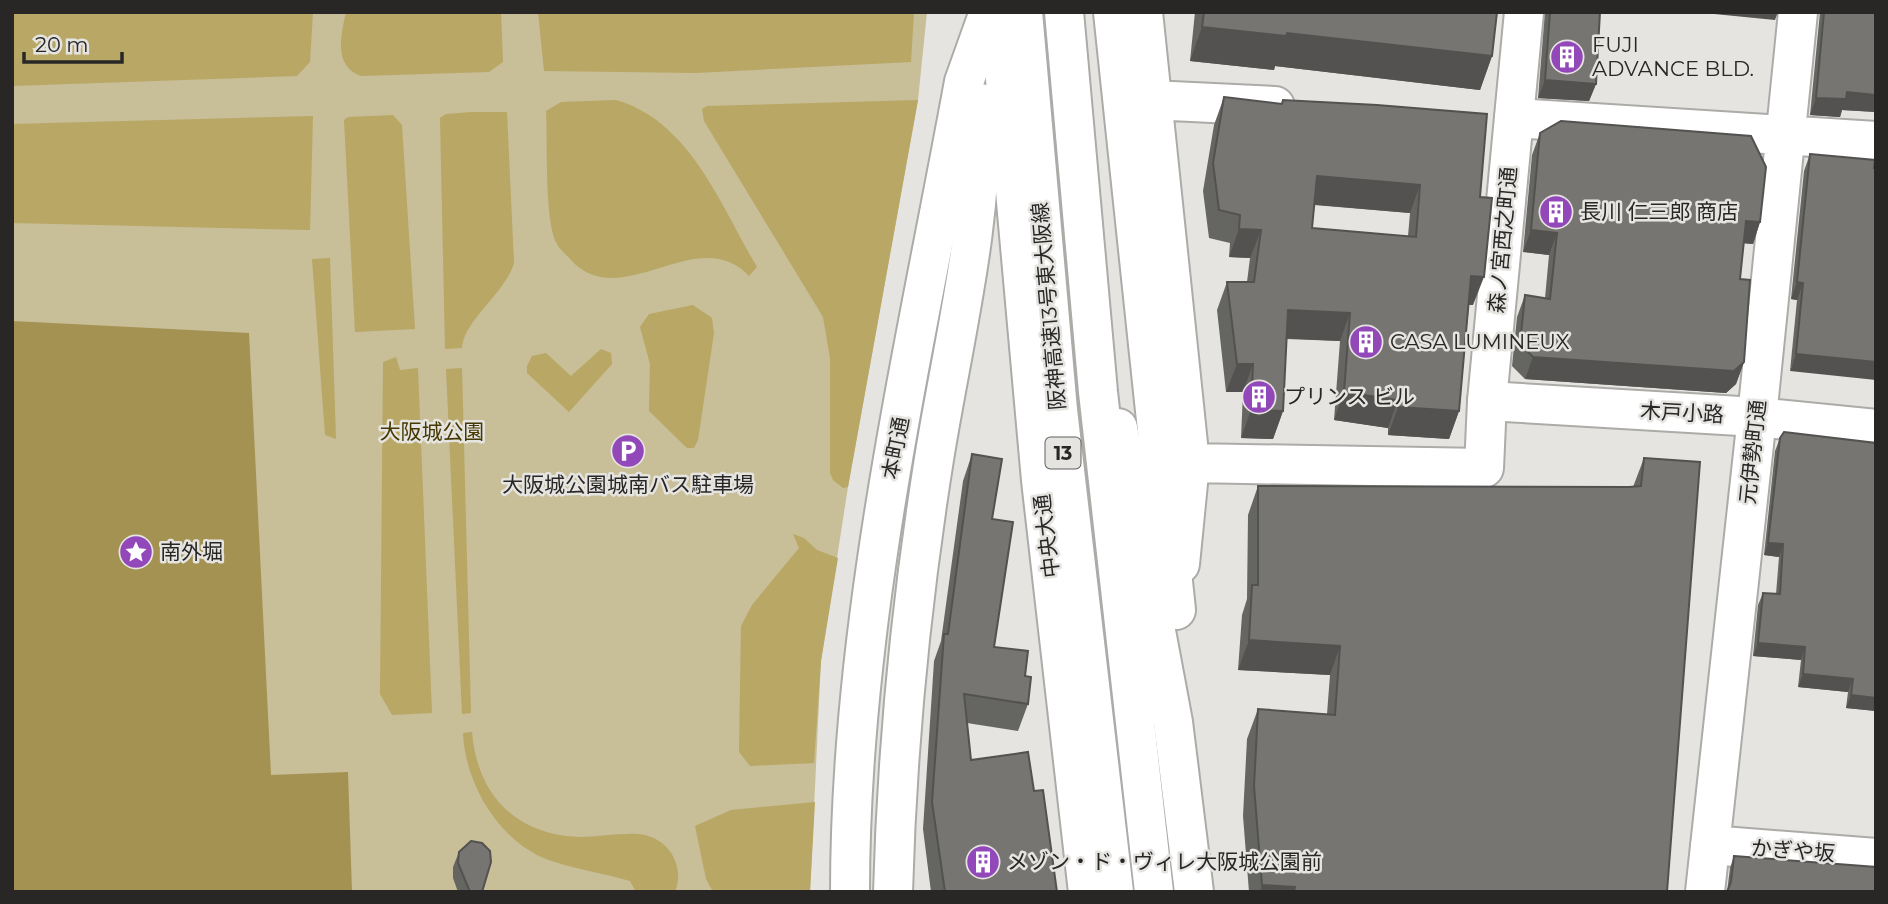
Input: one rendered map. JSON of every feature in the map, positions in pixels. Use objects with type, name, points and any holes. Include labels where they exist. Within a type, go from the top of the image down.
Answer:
[{"type":"main road","name":"本町通","points":[[850,892],[854,774],[881,532],[964,82],[989,12]]},
{"type":"main road","name":"中央大通","points":[[999,12],[1041,480],[1088,892]]},
{"type":"main road","name":"阪神高速13号東大阪線","points":[[1023,12],[1058,410],[1114,892]]},
{"type":"main road","name":"阪神高速13号東大阪線","points":[[1063,12],[1102,432],[1154,892]]},
{"type":"main road","points":[[1072,12],[1098,307],[1139,551],[1174,722],[1194,892]]},
{"type":"main road","points":[[1112,12],[1176,610]]},
{"type":"main road","points":[[1143,12],[1189,463],[1176,610],[1174,722]]},
{"type":"main road","name":"森ノ宮西之町通","points":[[1189,463],[1484,468],[1487,401],[1524,12]]},
{"type":"main road","name":"元伊勢町通","points":[[1705,892],[1798,12]]},
{"type":"main road","points":[[1151,100],[1306,108]]},
{"type":"main road","points":[[893,892],[895,829],[911,618],[979,187],[980,103]]},
{"type":"main road","points":[[1473,116],[1876,141]]},
{"type":"main road","name":"木戸小路","points":[[1487,401],[1757,417],[1876,429]]},
{"type":"main road","name":"かぎや坂","points":[[1710,845],[1876,858]]},
{"type":"green space","name":"大阪城公園","points":[[12,12],[927,12],[918,100],[848,487],[821,661],[810,892],[12,892]]},
{"type":"shaded area","points":[[12,12],[313,12],[310,62],[297,76],[12,86]]},
{"type":"shaded area","points":[[346,12],[501,12],[503,62],[489,72],[361,76],[346,65],[341,49]]},
{"type":"shaded area","points":[[538,12],[914,12],[911,62],[696,73],[544,71]]},
{"type":"shaded area","points":[[616,100],[642,111],[664,126],[701,168],[757,267],[749,276],[729,262],[707,258],[613,278],[591,274],[571,260],[560,248],[550,217],[546,111],[561,102]]},
{"type":"shaded area","points":[[918,100],[848,487],[843,488],[833,480],[830,473],[830,358],[823,317],[704,121],[702,109],[707,106]]},
{"type":"shaded area","points":[[507,112],[514,263],[503,285],[469,327],[462,348],[445,349],[440,118],[446,114]]},
{"type":"shaded area","points":[[393,115],[402,125],[415,329],[355,332],[344,120],[348,117]]},
{"type":"shaded area","points":[[313,116],[310,230],[12,223],[12,124]]},
{"type":"shaded area","points":[[330,258],[336,439],[325,435],[312,259]]},
{"type":"shaded area","points":[[693,305],[712,318],[714,333],[698,440],[694,448],[687,448],[649,411],[650,364],[640,327],[649,314]]},
{"type":"shaded area","name":"南外堀","points":[[12,321],[249,333],[271,775],[348,772],[352,892],[12,892]]},
{"type":"shaded area","points":[[601,349],[611,353],[612,364],[569,412],[527,373],[532,356],[546,353],[571,376]]},
{"type":"shaded area","points":[[396,357],[400,370],[418,368],[432,713],[392,715],[380,694],[383,362]]},
{"type":"shaded area","points":[[462,368],[471,713],[462,714],[446,369]]},
{"type":"shaded area","points":[[793,534],[804,538],[817,550],[838,558],[821,661],[814,763],[750,766],[739,752],[741,626],[752,605],[799,548]]},
{"type":"shaded area","points":[[472,732],[475,754],[491,792],[503,807],[518,819],[556,834],[579,837],[638,834],[658,840],[676,862],[678,882],[675,892],[636,892],[630,881],[546,859],[513,838],[487,808],[477,790],[465,752],[463,733]]},
{"type":"shaded area","points":[[815,802],[810,892],[713,892],[706,879],[695,826],[731,810]]},
{"type":"building","points":[[1204,12],[1497,12],[1492,56],[1287,33],[1286,36],[1202,27]]},
{"type":"building","name":"FUJI ADVANCE BLD.","points":[[1550,12],[1600,12],[1596,84],[1545,80]]},
{"type":"building","points":[[1824,12],[1876,12],[1876,95],[1847,92],[1846,99],[1816,98]]},
{"type":"building","points":[[1224,97],[1282,104],[1283,100],[1487,114],[1480,197],[1492,198],[1484,277],[1471,276],[1459,411],[1398,407],[1398,400],[1344,392],[1350,313],[1288,310],[1283,411],[1251,410],[1253,364],[1237,364],[1227,282],[1254,282],[1261,230],[1239,229],[1240,215],[1219,210],[1213,163]],"holes":[[[1317,176],[1420,185],[1416,237],[1312,228]]]},
{"type":"building","points":[[1561,121],[1751,136],[1766,167],[1760,222],[1746,221],[1740,279],[1750,280],[1744,362],[1734,371],[1533,357],[1520,344],[1525,295],[1550,299],[1557,233],[1531,230],[1540,133]]},
{"type":"building","points":[[1810,154],[1875,160],[1876,362],[1796,354],[1803,283],[1797,282]]},
{"type":"building","points":[[1784,432],[1876,443],[1876,698],[1851,695],[1853,679],[1803,674],[1805,647],[1758,643],[1763,593],[1780,594],[1783,544],[1768,543],[1780,438]]},
{"type":"building","points":[[972,454],[1002,459],[992,519],[1013,522],[994,647],[1028,651],[1025,676],[1031,677],[1028,704],[964,694],[971,760],[1028,752],[1034,791],[1043,790],[1057,892],[945,892],[932,802],[944,634],[948,634]]},
{"type":"building","points":[[1644,458],[1700,462],[1667,892],[1294,892],[1295,887],[1262,885],[1254,786],[1258,709],[1335,715],[1340,646],[1249,640],[1252,585],[1258,585],[1258,486],[1629,487],[1641,486]]},
{"type":"building","points":[[471,841],[482,843],[490,851],[491,862],[482,892],[470,892],[458,863],[459,852]]},
{"type":"building","points":[[1734,856],[1876,867],[1876,892],[1727,892]]},
{"type":"place","name":"FUJI ADVANCE BLD.","points":[[1567,57]]},
{"type":"place","name":"長川 仁三郎 商店","points":[[1556,212]]},
{"type":"place","name":"CASA LUMINEUX","points":[[1366,342]]},
{"type":"place","name":"プリンス ビル","points":[[1259,397]]},
{"type":"place","name":"大阪城公園城南バス駐車場","points":[[628,451]]},
{"type":"place","name":"南外堀","points":[[136,552]]},
{"type":"place","name":"メゾン・ド・ヴィレ大阪城公園前","points":[[983,862]]}]
